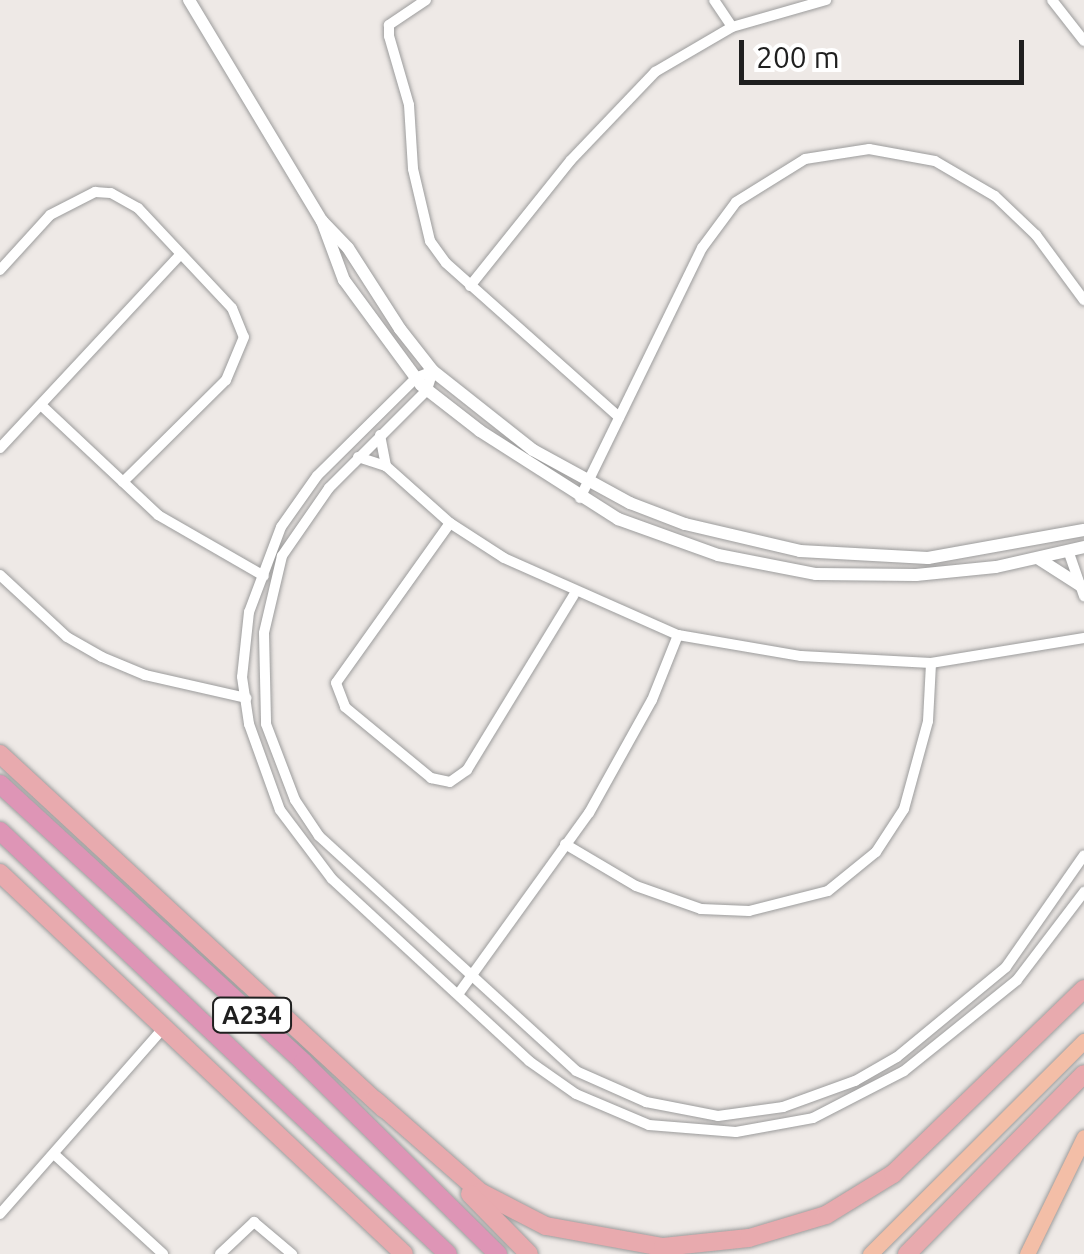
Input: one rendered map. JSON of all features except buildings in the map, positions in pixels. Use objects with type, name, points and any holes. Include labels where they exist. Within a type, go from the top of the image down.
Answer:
[{"type":"highway","points":[[0,754],[480,1192],[546,1226],[663,1247],[749,1238],[826,1215],[892,1174],[1084,990]]},
{"type":"highway","name":"A234","points":[[0,784],[303,1062],[498,1254]]},
{"type":"highway","name":"A234","points":[[0,831],[286,1095],[448,1254]]},
{"type":"highway","points":[[0,873],[403,1254]]},
{"type":"highway","points":[[908,1254],[1084,1074]]},
{"type":"highway","points":[[376,1100],[530,1254]]},
{"type":"main road","points":[[870,1254],[1084,1041]]},
{"type":"main road","points":[[1027,1254],[1084,1138]]},
{"type":"street","points":[[189,0],[322,222],[344,280],[416,378],[427,390],[580,498],[631,525],[718,556],[816,574],[916,575],[1077,551]]},
{"type":"street","points":[[426,0],[389,25],[389,36],[409,105],[413,169],[430,241],[470,286],[620,417]]},
{"type":"street","points":[[714,0],[732,28]]},
{"type":"street","points":[[470,286],[621,104],[655,72],[732,28],[826,0]]},
{"type":"street","points":[[1052,0],[1084,41]]},
{"type":"street","points":[[580,498],[702,248],[736,202],[804,159],[869,149],[935,161],[995,196],[1036,235],[1084,300]]},
{"type":"street","points":[[0,270],[50,216],[96,192],[138,208],[232,308],[244,337],[241,356],[226,380],[124,482]]},
{"type":"street","points":[[322,222],[348,248],[433,371],[482,414],[588,482],[685,524],[800,551],[928,558],[1083,531],[1077,551],[1082,591]]},
{"type":"street","points":[[0,448],[180,254]]},
{"type":"street","points":[[433,371],[416,378],[299,498],[261,575],[248,612],[243,679],[263,773],[304,844],[332,879],[530,1061],[615,1111],[681,1130],[777,1128],[851,1102],[904,1071],[1016,980],[1084,892]]},
{"type":"street","points":[[433,371],[427,390],[358,457],[300,524],[275,579],[260,678],[266,724],[295,800],[351,871],[525,1032],[602,1086],[682,1112],[718,1116],[783,1108],[883,1065],[979,990],[1030,940],[1084,854]]},
{"type":"street","points":[[41,405],[193,540],[275,579]]},
{"type":"street","points":[[380,435],[386,466]]},
{"type":"street","points":[[358,457],[386,466],[450,524],[574,595],[678,635],[801,656],[930,664],[1084,638]]},
{"type":"street","points":[[450,524],[336,683],[345,707],[431,778],[450,782],[467,770],[574,595]]},
{"type":"street","points":[[1049,539],[1077,551]]},
{"type":"street","points":[[1036,558],[1082,591]]},
{"type":"street","points":[[0,574],[67,637],[102,657],[145,675],[226,688],[246,698]]},
{"type":"street","points":[[1069,638],[1084,624]]},
{"type":"street","points":[[458,993],[624,756],[678,635]]},
{"type":"street","points":[[566,844],[648,892],[701,909],[750,910],[828,891],[876,852],[904,809],[928,721],[930,664]]},
{"type":"street","points":[[226,688],[243,679]]},
{"type":"street","points":[[0,1214],[164,1026]]},
{"type":"street","points":[[54,1154],[163,1254]]},
{"type":"street","points":[[220,1254],[254,1222],[292,1254]]}]
